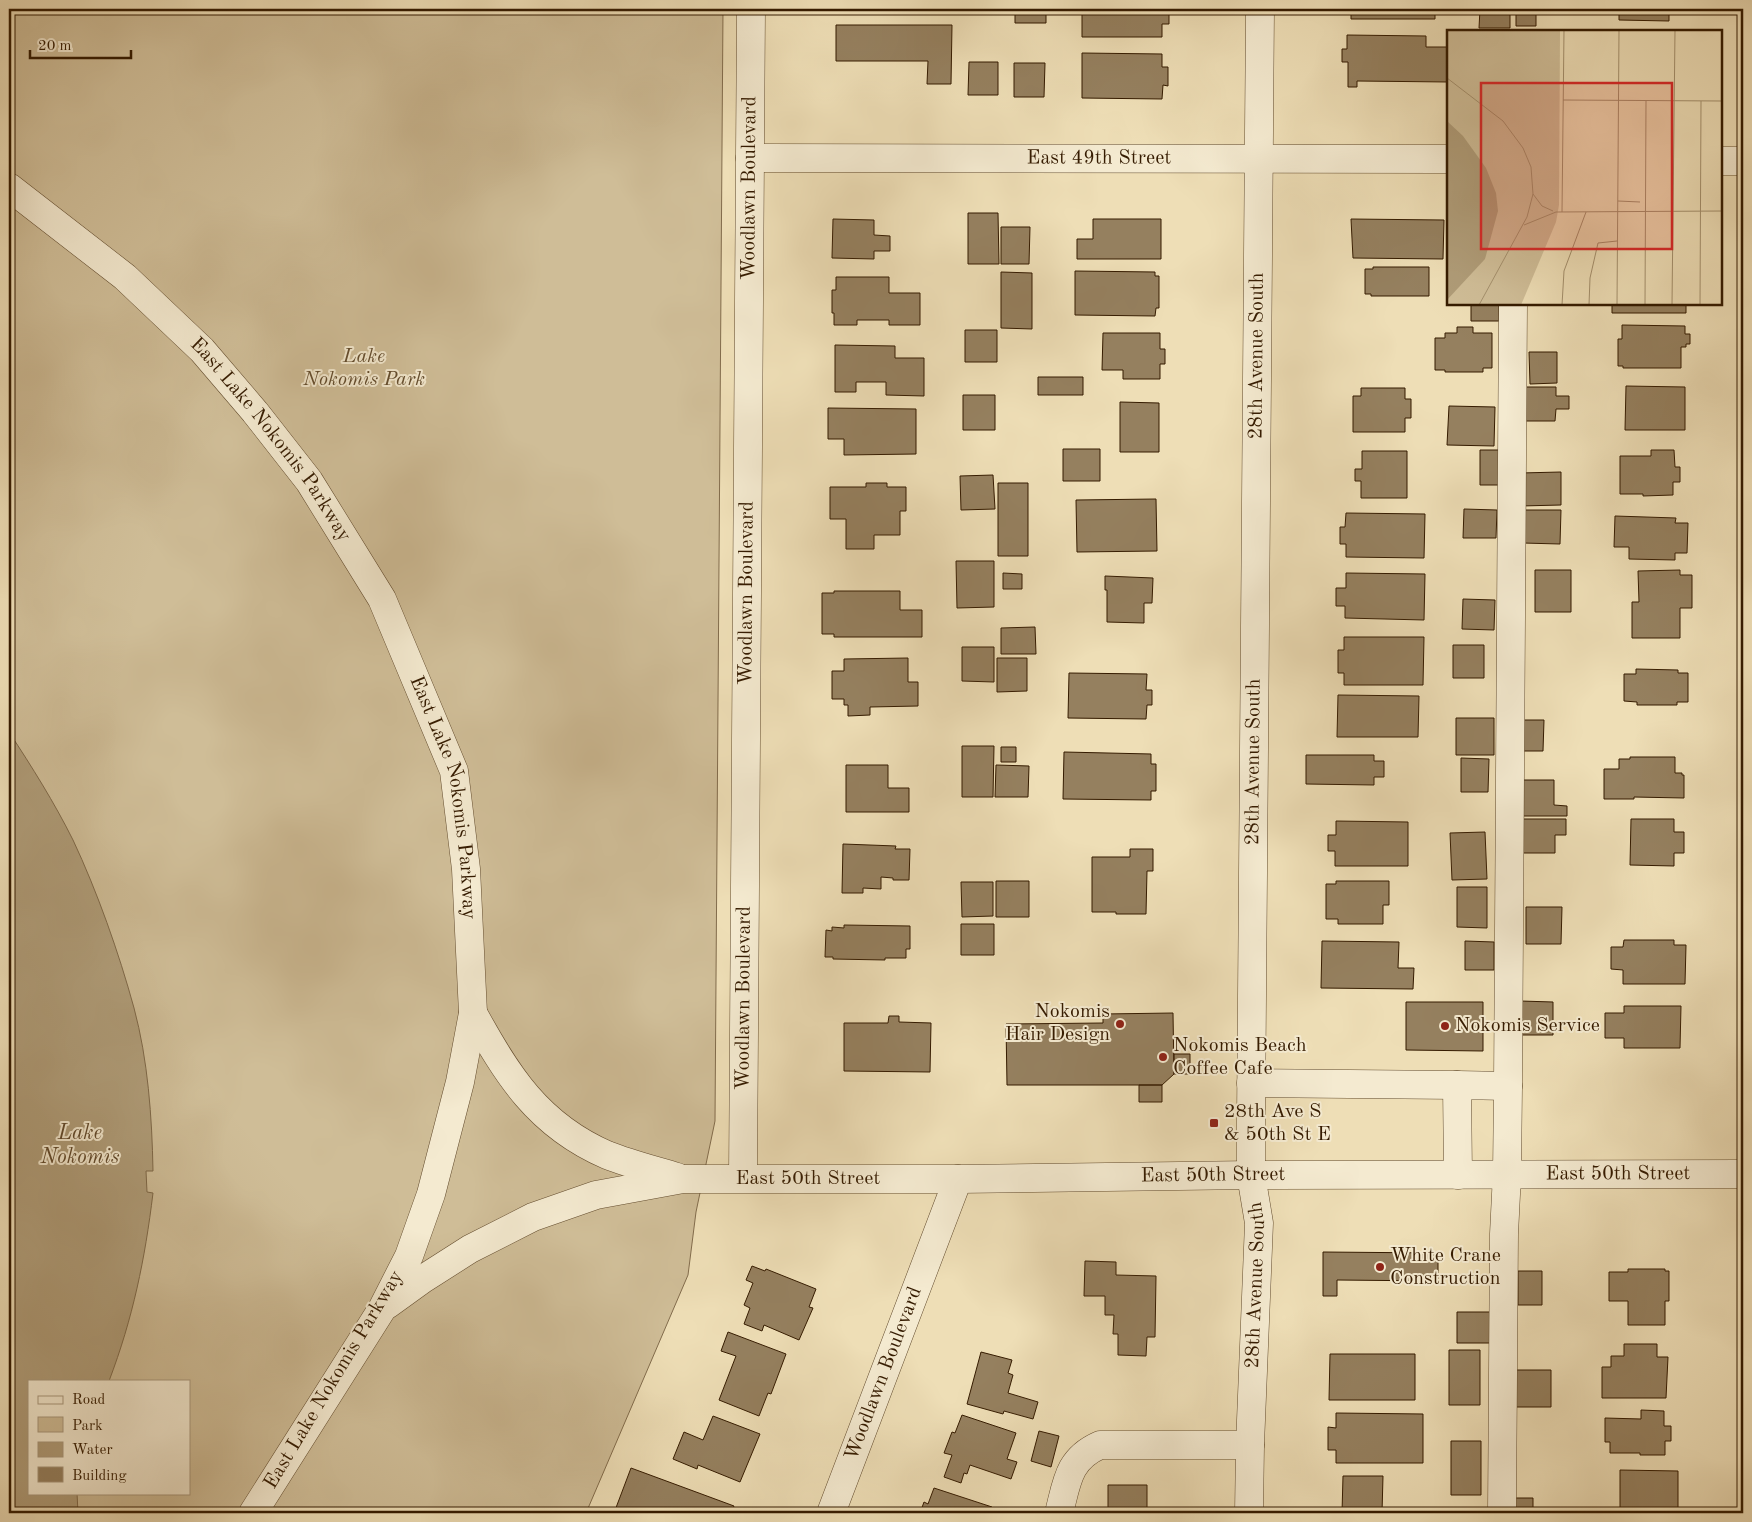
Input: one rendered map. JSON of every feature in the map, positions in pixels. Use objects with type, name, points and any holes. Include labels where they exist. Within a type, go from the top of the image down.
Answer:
[{"type":"street","name":"Woodlawn Boulevard","points":[[743,1178],[752,9]]},
{"type":"street","name":"28th Avenue South","points":[[1249,1513],[1259,1223],[1251,1175],[1251,1083],[1260,9]]},
{"type":"street","name":"East 49th Street","points":[[750,158],[1447,159]]},
{"type":"street","points":[[1722,161],[1743,161]]},
{"type":"street","name":"East Lake Nokomis Parkway","points":[[9,187],[126,277],[202,350],[255,412],[309,481],[382,599],[454,771],[466,869],[473,1012],[458,1090],[431,1194],[409,1256],[382,1309],[252,1513]]},
{"type":"street","points":[[1502,1513],[1504,1234],[1508,1086],[1513,305]]},
{"type":"street","name":"East 50th Street","points":[[473,1012],[498,1058],[515,1083],[556,1125],[607,1155],[684,1179]]},
{"type":"street","points":[[1251,1083],[1508,1086]]},
{"type":"street","points":[[1457,1085],[1458,1174]]},
{"type":"street","name":"East 50th Street","points":[[382,1309],[423,1279],[470,1249],[532,1217],[596,1195],[684,1179],[1743,1174]]},
{"type":"street","name":"Woodlawn Boulevard","points":[[831,1513],[958,1179]]},
{"type":"street","points":[[1059,1513],[1068,1479],[1076,1462],[1087,1451],[1100,1445],[1250,1445]]},
{"type":"green space","name":"Lake Nokomis Park","points":[[9,9],[723,9],[715,1121],[696,1212],[688,1275],[586,1513],[9,1513]]},
{"type":"water","name":"Lake Nokomis","points":[[9,732],[73,840],[99,901],[122,966],[139,1028],[146,1068],[152,1130],[153,1171],[146,1171],[147,1192],[153,1193],[137,1288],[125,1334],[109,1380],[28,1380],[28,1494],[77,1494],[78,1513],[9,1513]]},
{"type":"building","points":[[1015,9],[1046,9],[1046,23],[1015,23]]},
{"type":"building","points":[[1082,9],[1169,9],[1169,24],[1162,24],[1162,37],[1082,37]]},
{"type":"building","points":[[1351,9],[1435,9],[1435,19],[1351,19]]},
{"type":"building","points":[[1480,9],[1510,9],[1510,28],[1479,28]]},
{"type":"building","points":[[1516,9],[1536,10],[1536,26],[1516,26]]},
{"type":"building","points":[[1619,9],[1669,9],[1669,21],[1619,20]]},
{"type":"building","points":[[836,25],[952,25],[951,84],[927,84],[928,61],[836,61]]},
{"type":"building","points":[[1347,35],[1426,36],[1426,47],[1447,47],[1447,82],[1357,81],[1357,87],[1348,87],[1348,62],[1342,62],[1342,49],[1347,49]]},
{"type":"building","points":[[1082,53],[1162,54],[1162,67],[1168,67],[1168,86],[1163,85],[1162,99],[1082,98]]},
{"type":"building","points":[[969,62],[998,62],[998,95],[968,95]]},
{"type":"building","points":[[1014,63],[1045,63],[1044,97],[1014,97]]},
{"type":"building","points":[[968,213],[998,213],[999,264],[968,264]]},
{"type":"building","points":[[833,219],[874,220],[874,235],[890,236],[890,251],[874,251],[874,259],[832,258]]},
{"type":"building","points":[[1093,219],[1161,219],[1161,259],[1077,259],[1077,239],[1093,239]]},
{"type":"building","points":[[1351,219],[1444,220],[1443,259],[1353,258]]},
{"type":"building","points":[[1001,227],[1030,227],[1029,264],[1001,264]]},
{"type":"building","points":[[1373,267],[1429,267],[1429,296],[1371,296],[1371,294],[1365,294],[1365,269],[1373,269]]},
{"type":"building","points":[[1075,271],[1155,272],[1155,276],[1159,276],[1159,308],[1156,308],[1155,316],[1075,315]]},
{"type":"building","points":[[1001,272],[1032,273],[1032,329],[1001,328]]},
{"type":"building","points":[[836,277],[889,277],[889,293],[920,293],[920,325],[889,325],[889,320],[857,320],[857,325],[834,325],[832,290],[836,290]]},
{"type":"building","points":[[1471,305],[1499,305],[1499,321],[1471,321]]},
{"type":"building","points":[[1612,305],[1686,305],[1686,313],[1612,313]]},
{"type":"building","points":[[1622,325],[1685,326],[1685,334],[1690,334],[1690,344],[1686,344],[1686,347],[1681,347],[1681,368],[1623,368],[1623,366],[1618,366],[1618,339],[1622,339]]},
{"type":"building","points":[[1457,327],[1473,327],[1473,333],[1492,333],[1492,368],[1483,368],[1483,372],[1445,372],[1445,370],[1435,370],[1435,338],[1445,338],[1445,333],[1457,333]]},
{"type":"building","points":[[965,330],[997,330],[997,362],[965,362]]},
{"type":"building","points":[[1103,333],[1160,333],[1160,349],[1165,349],[1165,364],[1160,364],[1160,379],[1123,379],[1123,370],[1102,370]]},
{"type":"building","points":[[835,345],[895,346],[895,358],[924,358],[924,396],[886,395],[886,382],[856,382],[856,392],[835,392]]},
{"type":"building","points":[[1529,352],[1557,352],[1557,383],[1530,384]]},
{"type":"building","points":[[1038,377],[1083,377],[1083,395],[1038,395]]},
{"type":"building","points":[[1626,386],[1685,387],[1685,430],[1625,430]]},
{"type":"building","points":[[1522,387],[1556,387],[1556,396],[1569,396],[1569,409],[1556,409],[1555,421],[1521,421]]},
{"type":"building","points":[[1361,388],[1405,388],[1405,399],[1411,399],[1411,418],[1405,418],[1405,432],[1353,432],[1353,396],[1361,396]]},
{"type":"building","points":[[963,395],[995,395],[995,430],[963,430]]},
{"type":"building","points":[[1120,402],[1159,403],[1159,452],[1120,452]]},
{"type":"building","points":[[1449,406],[1495,407],[1494,446],[1447,445]]},
{"type":"building","points":[[828,408],[916,409],[916,454],[844,455],[844,439],[828,439]]},
{"type":"building","points":[[1063,449],[1100,449],[1100,481],[1063,481]]},
{"type":"building","points":[[1480,450],[1499,450],[1499,485],[1480,485]]},
{"type":"building","points":[[1651,450],[1674,450],[1675,467],[1680,467],[1680,482],[1673,482],[1673,495],[1643,496],[1643,494],[1620,494],[1620,456],[1651,456]]},
{"type":"building","points":[[1362,451],[1407,451],[1407,498],[1361,498],[1361,481],[1355,481],[1355,469],[1362,469]]},
{"type":"building","points":[[1561,472],[1561,505],[1521,506],[1520,473]]},
{"type":"building","points":[[993,475],[995,509],[961,510],[960,476]]},
{"type":"building","points":[[866,483],[887,483],[887,487],[906,487],[906,511],[900,511],[900,535],[874,535],[874,549],[846,549],[846,519],[830,519],[830,487],[866,487]]},
{"type":"building","points":[[998,483],[1028,483],[1028,556],[998,556]]},
{"type":"building","points":[[1156,499],[1157,551],[1077,552],[1076,500]]},
{"type":"building","points":[[1464,509],[1497,510],[1496,538],[1463,538]]},
{"type":"building","points":[[1522,510],[1561,510],[1560,544],[1522,543]]},
{"type":"building","points":[[1346,513],[1425,514],[1424,558],[1346,557],[1346,544],[1340,544],[1340,527],[1345,527]]},
{"type":"building","points":[[1615,516],[1676,518],[1675,523],[1688,523],[1687,553],[1675,553],[1675,560],[1629,559],[1629,547],[1614,547]]},
{"type":"building","points":[[956,561],[994,561],[994,607],[957,608]]},
{"type":"building","points":[[1535,570],[1571,570],[1571,612],[1535,612]]},
{"type":"building","points":[[1680,570],[1680,575],[1692,575],[1692,608],[1680,608],[1680,638],[1632,638],[1632,602],[1639,602],[1638,571]]},
{"type":"building","points":[[1003,573],[1022,574],[1022,589],[1003,589]]},
{"type":"building","points":[[1346,573],[1425,574],[1424,620],[1345,618],[1345,606],[1336,606],[1336,588],[1346,588]]},
{"type":"building","points":[[1105,576],[1153,578],[1152,603],[1144,603],[1144,623],[1107,622]]},
{"type":"building","points":[[834,591],[900,591],[900,610],[922,610],[922,637],[834,637],[834,634],[822,634],[822,593],[834,593]]},
{"type":"building","points":[[1463,599],[1495,600],[1494,630],[1462,629]]},
{"type":"building","points":[[1035,627],[1036,654],[1001,654],[1001,628]]},
{"type":"building","points":[[1344,637],[1424,637],[1423,685],[1344,685],[1344,673],[1338,673],[1338,650],[1344,650]]},
{"type":"building","points":[[1453,645],[1484,645],[1484,678],[1453,678]]},
{"type":"building","points":[[962,647],[994,647],[994,682],[962,681]]},
{"type":"building","points":[[908,658],[908,682],[918,682],[918,706],[870,707],[870,715],[848,716],[848,705],[844,705],[844,699],[832,699],[832,671],[844,671],[844,659]]},
{"type":"building","points":[[997,658],[1027,658],[1027,691],[997,692]]},
{"type":"building","points":[[1636,669],[1678,670],[1678,673],[1688,673],[1688,702],[1677,702],[1677,705],[1637,705],[1637,702],[1624,701],[1624,674],[1636,674]]},
{"type":"building","points":[[1069,673],[1147,674],[1146,690],[1152,690],[1152,705],[1147,705],[1146,719],[1068,718]]},
{"type":"building","points":[[1338,695],[1419,696],[1418,737],[1337,737]]},
{"type":"building","points":[[1456,718],[1494,718],[1494,755],[1456,755]]},
{"type":"building","points":[[1523,720],[1544,720],[1543,751],[1523,751]]},
{"type":"building","points":[[962,746],[994,746],[993,797],[962,797]]},
{"type":"building","points":[[1001,747],[1016,747],[1016,762],[1001,762]]},
{"type":"building","points":[[1064,752],[1151,754],[1151,764],[1156,764],[1156,791],[1151,791],[1151,800],[1063,799]]},
{"type":"building","points":[[1306,755],[1374,755],[1374,761],[1384,761],[1384,777],[1374,777],[1374,785],[1306,784]]},
{"type":"building","points":[[1630,757],[1675,757],[1675,773],[1682,773],[1684,775],[1684,798],[1634,797],[1634,799],[1604,799],[1604,769],[1619,769],[1619,759],[1630,759]]},
{"type":"building","points":[[1461,758],[1489,759],[1488,792],[1461,792]]},
{"type":"building","points":[[846,765],[888,765],[888,788],[909,788],[909,812],[846,812]]},
{"type":"building","points":[[996,765],[1029,766],[1028,797],[995,797]]},
{"type":"building","points":[[1519,780],[1554,780],[1554,805],[1567,806],[1567,816],[1519,816]]},
{"type":"building","points":[[1520,819],[1566,819],[1566,835],[1555,835],[1555,853],[1520,853]]},
{"type":"building","points":[[1631,819],[1674,819],[1674,832],[1684,832],[1684,853],[1674,853],[1674,866],[1630,865]]},
{"type":"building","points":[[1336,821],[1408,822],[1408,866],[1335,866],[1335,851],[1328,851],[1328,835],[1336,835]]},
{"type":"building","points":[[1485,832],[1487,879],[1452,880],[1450,833]]},
{"type":"building","points":[[843,844],[896,846],[895,849],[910,849],[909,880],[893,880],[893,878],[881,877],[881,889],[863,888],[863,893],[842,893]]},
{"type":"building","points":[[1130,849],[1153,849],[1153,871],[1147,871],[1146,914],[1092,912],[1092,857],[1130,857]]},
{"type":"building","points":[[996,881],[1029,881],[1029,917],[996,917]]},
{"type":"building","points":[[1336,881],[1389,881],[1389,905],[1383,905],[1383,924],[1338,924],[1338,919],[1326,919],[1326,884],[1336,884]]},
{"type":"building","points":[[961,882],[993,882],[993,916],[962,917]]},
{"type":"building","points":[[1457,887],[1487,887],[1487,928],[1457,927]]},
{"type":"building","points":[[1526,907],[1562,907],[1561,944],[1526,944]]},
{"type":"building","points":[[961,924],[994,924],[994,955],[961,955]]},
{"type":"building","points":[[844,925],[910,926],[910,949],[906,949],[906,958],[885,958],[885,960],[833,959],[833,957],[825,957],[826,930],[832,931],[832,927],[844,928]]},
{"type":"building","points":[[1624,940],[1674,940],[1674,945],[1686,945],[1685,984],[1623,984],[1623,970],[1611,969],[1611,947],[1623,947]]},
{"type":"building","points":[[1322,941],[1399,942],[1398,968],[1414,968],[1413,989],[1321,988]]},
{"type":"building","points":[[1465,941],[1494,942],[1494,970],[1465,970]]},
{"type":"building","points":[[1520,1001],[1553,1002],[1553,1035],[1519,1035]]},
{"type":"building","name":"Nokomis Service","points":[[1406,1002],[1483,1002],[1483,1051],[1406,1050]]},
{"type":"building","points":[[1624,1006],[1681,1006],[1680,1048],[1624,1048],[1624,1038],[1605,1038],[1605,1013],[1624,1013]]},
{"type":"building","points":[[1173,1013],[1174,1074],[1162,1085],[1007,1085],[1006,1024],[1103,1023],[1103,1014]]},
{"type":"building","points":[[889,1016],[899,1016],[899,1022],[931,1023],[930,1072],[844,1071],[844,1023],[888,1023]]},
{"type":"building","points":[[1174,1054],[1190,1054],[1190,1074],[1174,1074]]},
{"type":"building","points":[[1139,1085],[1162,1085],[1162,1102],[1139,1102]]},
{"type":"building","name":"White Crane Construction","points":[[1323,1252],[1438,1253],[1438,1281],[1337,1280],[1337,1296],[1323,1296]]},
{"type":"building","points":[[1085,1261],[1116,1262],[1116,1275],[1156,1276],[1155,1337],[1147,1337],[1146,1356],[1118,1355],[1118,1334],[1113,1334],[1114,1315],[1105,1315],[1105,1296],[1084,1296]]},
{"type":"building","points":[[752,1266],[765,1271],[766,1269],[816,1289],[809,1307],[813,1308],[799,1340],[764,1325],[762,1331],[744,1324],[750,1308],[744,1305],[753,1283],[746,1280]]},
{"type":"building","points":[[1628,1269],[1665,1269],[1665,1271],[1669,1271],[1669,1301],[1665,1301],[1665,1325],[1628,1325],[1628,1301],[1609,1301],[1609,1272],[1628,1272]]},
{"type":"building","points":[[1518,1271],[1542,1271],[1542,1305],[1518,1305]]},
{"type":"building","points":[[1457,1312],[1490,1312],[1490,1343],[1457,1343]]},
{"type":"building","points":[[728,1332],[786,1354],[771,1394],[768,1393],[759,1416],[719,1400],[736,1356],[721,1351]]},
{"type":"building","points":[[1624,1344],[1657,1344],[1657,1357],[1668,1357],[1666,1398],[1602,1398],[1602,1367],[1611,1367],[1611,1356],[1624,1356]]},
{"type":"building","points":[[1449,1350],[1480,1350],[1480,1405],[1449,1405]]},
{"type":"building","points":[[981,1352],[1012,1360],[1008,1373],[1013,1375],[1008,1393],[1038,1402],[1033,1419],[1004,1411],[1003,1414],[967,1404]]},
{"type":"building","points":[[1330,1354],[1415,1354],[1415,1400],[1329,1400]]},
{"type":"building","points":[[1515,1370],[1551,1370],[1551,1407],[1515,1407]]},
{"type":"building","points":[[1641,1410],[1664,1411],[1664,1426],[1671,1426],[1671,1441],[1665,1441],[1665,1455],[1610,1453],[1610,1442],[1605,1442],[1605,1418],[1641,1419]]},
{"type":"building","points":[[1336,1413],[1423,1414],[1423,1463],[1336,1463],[1336,1450],[1328,1450],[1328,1427],[1336,1428]]},
{"type":"building","points":[[962,1415],[1016,1433],[1007,1459],[1017,1462],[1011,1479],[970,1465],[967,1474],[964,1473],[961,1483],[944,1477],[952,1455],[944,1453],[952,1432],[955,1433]]},
{"type":"building","points":[[713,1416],[760,1434],[740,1482],[698,1465],[697,1469],[673,1459],[684,1432],[703,1440]]},
{"type":"building","points":[[1039,1431],[1059,1436],[1051,1467],[1031,1461]]},
{"type":"building","points":[[1451,1441],[1481,1441],[1481,1495],[1451,1495]]},
{"type":"building","points":[[631,1468],[734,1506],[731,1513],[614,1513]]},
{"type":"building","points":[[1620,1470],[1678,1471],[1678,1513],[1620,1513]]},
{"type":"building","points":[[1343,1476],[1383,1476],[1382,1513],[1342,1513]]},
{"type":"building","points":[[1108,1485],[1147,1485],[1147,1513],[1108,1513]]},
{"type":"building","points":[[934,1488],[992,1507],[990,1513],[920,1513],[924,1502],[928,1504]]},
{"type":"building","points":[[1513,1498],[1533,1498],[1533,1513],[1513,1513]]},
{"type":"place","name":"Nokomis Hair Design","points":[[1120,1024]]},
{"type":"place","name":"Nokomis Service","points":[[1445,1026]]},
{"type":"place","name":"Nokomis Beach Coffee Cafe","points":[[1163,1057]]},
{"type":"place","name":"28th Ave S & 50th St E","points":[[1214,1123]]},
{"type":"place","name":"White Crane Construction","points":[[1380,1267]]}]
